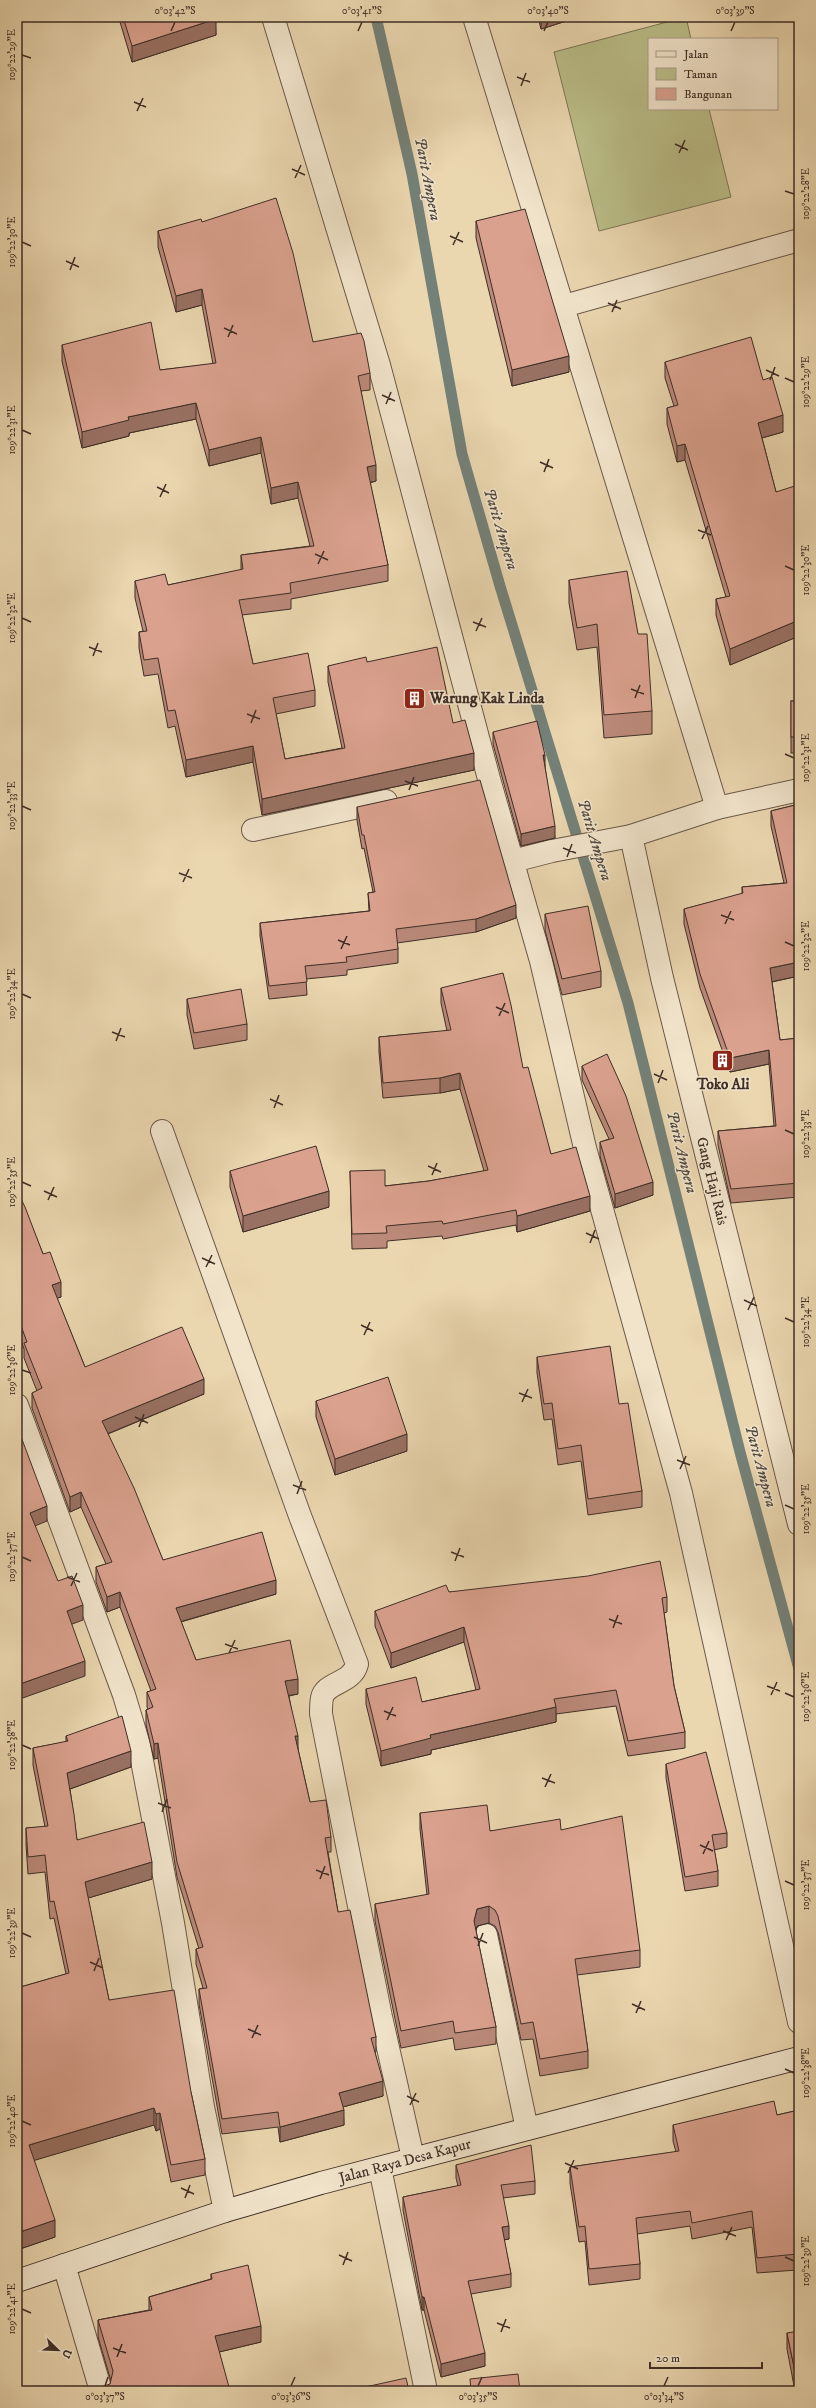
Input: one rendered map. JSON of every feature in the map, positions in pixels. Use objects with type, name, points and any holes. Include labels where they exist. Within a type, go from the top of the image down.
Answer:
[{"type":"street","points":[[273,17],[379,365],[489,779],[541,961],[585,1148],[681,1494],[799,2022]]},
{"type":"street","points":[[474,17],[717,808]]},
{"type":"street","points":[[564,306],[799,240]]},
{"type":"street","points":[[466,784],[489,779]]},
{"type":"street","points":[[513,861],[552,851],[631,836],[717,808],[799,790]]},
{"type":"street","points":[[253,830],[405,797]]},
{"type":"street","name":"Gang Haji Rais","points":[[631,836],[662,978],[799,1524]]},
{"type":"street","points":[[162,1131],[300,1516],[356,1664],[355,1671],[346,1679],[326,1690],[322,1697],[321,1714],[381,2017],[413,2158]]},
{"type":"street","points":[[17,1405],[124,1695],[139,1745],[163,1870],[203,2107],[225,2211]]},
{"type":"street","points":[[486,1936],[527,2129]]},
{"type":"street","name":"Jalan Raya Desa Kapur","points":[[17,2282],[225,2211],[413,2158],[799,2058]]},
{"type":"street","points":[[380,2168],[426,2391]]},
{"type":"street","points":[[64,2265],[101,2391]]},
{"type":"green space","points":[[686,17],[691,38],[648,38],[648,110],[709,110],[731,197],[599,231],[554,52]]},
{"type":"building","points":[[123,17],[215,17],[216,19],[132,46]]},
{"type":"building","points":[[276,198],[293,253],[313,342],[361,333],[364,341],[370,373],[358,376],[376,465],[367,467],[388,565],[290,583],[291,593],[239,600],[253,664],[308,653],[315,690],[273,698],[285,759],[345,748],[328,666],[366,657],[367,662],[437,647],[453,723],[465,720],[474,753],[262,799],[253,746],[186,760],[175,710],[168,711],[158,658],[144,660],[139,632],[147,631],[135,581],[165,574],[168,585],[243,569],[241,555],[314,546],[298,482],[271,488],[261,437],[209,450],[196,403],[128,417],[129,420],[82,432],[62,345],[151,322],[160,370],[216,363],[202,289],[176,296],[158,231],[201,219],[202,222]]},
{"type":"building","points":[[525,209],[569,356],[512,370],[476,221]]},
{"type":"building","points":[[751,337],[763,380],[772,377],[783,415],[758,423],[776,492],[798,485],[799,488],[799,620],[730,649],[716,599],[730,596],[685,444],[677,446],[667,408],[678,405],[665,362]]},
{"type":"building","points":[[627,571],[638,634],[647,634],[652,711],[604,715],[597,624],[577,628],[569,580]]},
{"type":"building","points":[[791,701],[799,701],[799,737],[791,737]]},
{"type":"building","points":[[537,721],[545,755],[543,755],[555,826],[521,834],[493,732]]},
{"type":"building","points":[[480,780],[516,905],[476,919],[396,929],[398,949],[346,957],[347,962],[305,966],[307,982],[269,986],[260,923],[370,911],[368,893],[375,892],[357,807]]},
{"type":"building","points":[[799,804],[799,962],[770,968],[780,1040],[799,1038],[799,1183],[731,1189],[718,1131],[776,1126],[769,1050],[730,1058],[700,974],[684,909],[743,893],[742,887],[787,883],[771,811]]},
{"type":"building","points":[[588,906],[601,971],[562,979],[545,914]]},
{"type":"building","points":[[503,973],[511,1005],[523,1068],[528,1067],[551,1154],[576,1147],[590,1196],[517,1216],[516,1210],[443,1224],[442,1221],[386,1226],[387,1233],[352,1234],[350,1171],[385,1170],[385,1186],[429,1181],[488,1170],[460,1073],[440,1078],[383,1083],[379,1037],[451,1030],[441,988]]},
{"type":"building","points":[[241,989],[247,1024],[194,1033],[187,999]]},
{"type":"building","points":[[607,1054],[626,1096],[653,1182],[615,1194],[600,1142],[614,1138],[582,1066]]},
{"type":"building","points":[[316,1146],[329,1191],[243,1216],[230,1171]]},
{"type":"building","points":[[17,1191],[25,1207],[43,1254],[50,1252],[61,1282],[52,1285],[85,1367],[182,1327],[204,1379],[102,1421],[134,1488],[163,1560],[262,1532],[276,1580],[176,1608],[196,1660],[290,1640],[298,1679],[285,1681],[298,1736],[295,1736],[310,1802],[326,1800],[331,1837],[325,1838],[338,1912],[350,1910],[376,2037],[371,2038],[383,2081],[339,2093],[344,2110],[280,2127],[278,2112],[222,2119],[199,1989],[207,1988],[196,1949],[203,1947],[177,1862],[158,1743],[154,1744],[146,1710],[153,1707],[147,1692],[156,1689],[120,1592],[107,1597],[96,1567],[112,1562],[81,1492],[70,1497],[32,1393],[42,1388],[24,1343],[27,1342],[17,1315]]},
{"type":"building","points":[[610,1346],[619,1404],[628,1403],[642,1491],[588,1499],[581,1445],[558,1449],[552,1403],[544,1404],[537,1357]]},
{"type":"building","points":[[388,1377],[407,1434],[335,1459],[316,1401]]},
{"type":"building","points":[[17,1426],[47,1506],[30,1513],[58,1581],[72,1576],[83,1605],[67,1611],[85,1661],[17,1685]]},
{"type":"building","points":[[660,1561],[667,1597],[662,1598],[674,1686],[685,1732],[628,1741],[616,1690],[554,1699],[556,1707],[430,1735],[431,1738],[381,1751],[366,1689],[416,1677],[422,1702],[480,1689],[464,1627],[391,1653],[375,1611],[446,1585],[449,1592],[588,1576]]},
{"type":"building","points":[[122,1716],[131,1751],[67,1773],[77,1840],[144,1822],[152,1862],[85,1882],[109,2000],[174,1990],[191,2092],[205,2159],[171,2165],[160,2113],[156,2114],[154,2108],[29,2145],[55,2220],[17,2233],[17,1988],[69,1973],[54,1901],[50,1902],[45,1855],[28,1857],[26,1828],[48,1826],[33,1748],[68,1741],[66,1736]]},
{"type":"building","points":[[706,1752],[727,1833],[712,1835],[718,1871],[685,1877],[666,1764]]},
{"type":"building","points":[[487,1805],[490,1831],[560,1819],[561,1830],[622,1816],[640,1950],[575,1959],[588,2051],[540,2059],[533,2022],[521,2024],[498,1916],[495,1910],[489,1906],[477,1909],[474,1921],[496,2027],[455,2033],[453,2021],[401,2031],[375,1904],[429,1894],[420,1813]]},
{"type":"building","points":[[774,2101],[777,2115],[799,2110],[799,2264],[797,2254],[757,2258],[752,2211],[692,2223],[690,2211],[636,2218],[640,2264],[589,2269],[585,2226],[579,2227],[570,2167],[679,2151],[673,2125]]},
{"type":"building","points":[[531,2145],[535,2181],[501,2185],[509,2226],[502,2227],[511,2274],[468,2281],[485,2353],[441,2364],[424,2297],[422,2297],[403,2197],[461,2185],[456,2165]]},
{"type":"building","points":[[248,2265],[261,2326],[215,2336],[229,2387],[216,2391],[88,2391],[110,2384],[113,2371],[98,2320],[152,2310],[149,2297],[212,2279],[211,2274]]},
{"type":"building","points":[[799,2331],[799,2391],[787,2333]]},
{"type":"building","points":[[518,2374],[520,2391],[471,2391],[470,2379]]},
{"type":"building","points":[[406,2378],[409,2391],[347,2391]]},
{"type":"waterway","name":"Parit Ampera","points":[[376,17],[412,174],[462,454],[500,586],[628,1003],[740,1452],[799,1669]]},
{"type":"place","name":"Warung Kak Linda","points":[[415,698]]},
{"type":"place","name":"Toko Ali","points":[[723,1061]]}]
